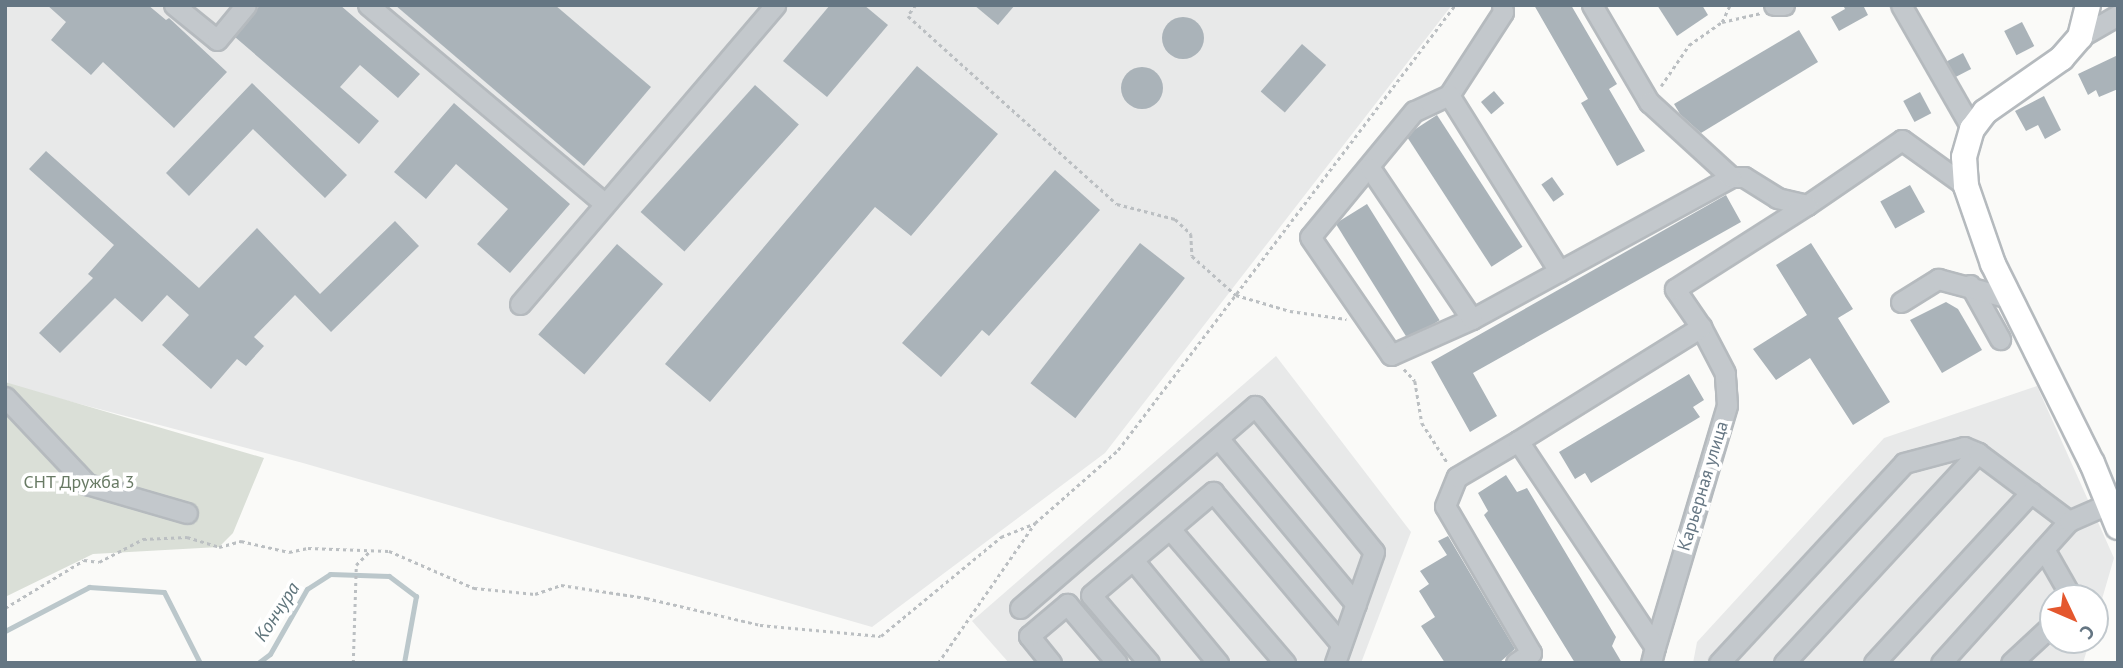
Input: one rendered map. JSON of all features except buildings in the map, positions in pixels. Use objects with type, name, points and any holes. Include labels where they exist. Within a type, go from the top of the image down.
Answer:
[{"type":"main road","points":[[2088,5],[2081,37],[2062,58],[1985,112],[1972,129],[1964,157],[1966,186],[2009,298],[2118,527]]},
{"type":"street","points":[[174,5],[216,40],[246,5]]},
{"type":"street","points":[[368,5],[605,204]]},
{"type":"street","points":[[1502,5],[1503,12],[1449,95],[1414,111],[1370,168],[1310,237],[1391,355],[1472,319],[1731,177],[1744,177],[1777,198],[1807,205],[1902,140],[1966,186]]},
{"type":"street","points":[[1592,5],[1649,102],[1731,177]]},
{"type":"street","points":[[1900,5],[1972,129]]},
{"type":"street","points":[[520,304],[767,8]]},
{"type":"street","points":[[2081,37],[2118,15]]},
{"type":"street","points":[[1449,95],[1559,271]]},
{"type":"street","points":[[1370,168],[1472,319]]},
{"type":"street","name":"Карьерная улица","points":[[1653,655],[1727,405],[1725,373],[1701,327],[1675,289],[1807,205]]},
{"type":"street","points":[[1901,302],[1938,279],[1970,285],[2009,298]]},
{"type":"street","points":[[1970,285],[2000,339]]},
{"type":"street","points":[[1516,663],[1531,653],[1445,506],[1457,477],[1701,327]]},
{"type":"street","points":[[5,397],[87,484],[187,513]]},
{"type":"street","points":[[1020,608],[1255,406],[1374,552],[1335,663]]},
{"type":"street","points":[[1218,438],[1356,604]]},
{"type":"street","points":[[1518,441],[1653,655]]},
{"type":"street","points":[[1719,663],[1904,463],[1964,447],[1978,453],[2069,521]]},
{"type":"street","points":[[1784,663],[1978,453]]},
{"type":"street","points":[[1149,663],[1091,594],[1213,492],[1341,644]]},
{"type":"street","points":[[1874,663],[2031,492]]},
{"type":"street","points":[[1941,663],[2069,521],[2108,504]]},
{"type":"street","points":[[1170,529],[1285,663]]},
{"type":"street","points":[[2044,549],[2064,584]]},
{"type":"street","points":[[1133,560],[1218,663]]},
{"type":"street","points":[[1051,663],[1029,636],[1068,604],[1117,663]]},
{"type":"street","points":[[2011,663],[2039,637]]},
{"type":"path","points":[[916,5],[908,16],[1117,204],[1175,219],[1191,234],[1192,256],[1236,295],[1290,311],[1345,319],[1354,326]]},
{"type":"path","points":[[939,661],[1035,523],[1118,450],[1455,5]]},
{"type":"path","points":[[1723,22],[1730,5]]},
{"type":"path","points":[[1649,102],[1689,44],[1723,22],[1780,6]]},
{"type":"path","points":[[1391,355],[1415,381],[1422,423],[1457,477]]},
{"type":"path","points":[[5,608],[36,592],[67,566],[84,560],[99,562],[143,539],[187,537],[219,547],[241,541],[289,552],[308,548],[388,551],[474,588],[535,594],[561,585],[646,598],[760,625],[881,636],[1001,537],[1035,523]]},
{"type":"path","points":[[353,663],[356,571],[371,550]]},
{"type":"shaded area","points":[[5,5],[1452,5],[1105,453],[872,627],[303,463],[8,385]]},
{"type":"shaded area","points":[[1276,356],[1411,532],[1361,663],[1009,663],[972,621]]},
{"type":"shaded area","points":[[2037,386],[2114,558],[2106,584],[2039,584],[2039,654],[2086,654],[2083,663],[1693,663],[1697,642],[1884,438]]},
{"type":"green space","name":"СНТ Дружба 3","points":[[5,382],[264,458],[233,533],[219,547],[93,554],[5,597]]},
{"type":"waterway","name":"Кончура","points":[[258,663],[270,654],[307,589],[330,574],[389,576],[416,596],[404,663]]},
{"type":"waterway","name":"Кончура","points":[[5,631],[89,587],[164,592],[200,663]]}]
